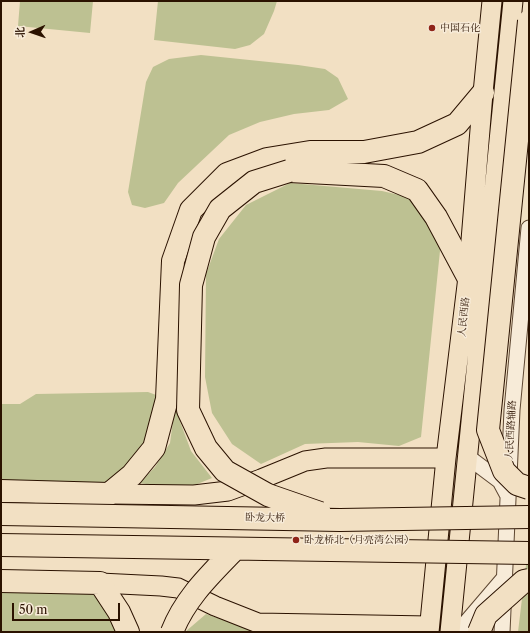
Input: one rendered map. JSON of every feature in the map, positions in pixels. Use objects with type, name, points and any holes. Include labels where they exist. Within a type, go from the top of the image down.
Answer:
[{"type":"highway","points":[[529,21],[488,430],[504,471],[517,484],[529,488]]},
{"type":"highway","points":[[1,491],[109,494],[132,475],[154,448],[167,399],[173,261],[191,210],[226,174],[267,159],[310,152],[364,152],[418,142],[457,124],[483,93]]},
{"type":"highway","points":[[340,520],[268,495],[225,471],[206,448],[188,410],[191,285],[204,237],[220,209],[254,182],[289,171],[384,176],[417,190],[436,217],[468,278]]},
{"type":"highway","name":"卧龙大桥","points":[[1,514],[340,520],[529,517]]},
{"type":"highway","points":[[1,545],[529,553]]},
{"type":"highway","points":[[172,632],[176,622],[195,591],[235,548]]},
{"type":"highway","points":[[479,632],[486,616],[524,581],[529,580]]},
{"type":"highway","points":[[1,581],[100,583],[119,612],[128,632]]},
{"type":"main road","name":"人民西路","points":[[429,629],[446,458],[468,278],[492,1]]},
{"type":"main road","name":"人民西路","points":[[450,632],[513,1]]},
{"type":"main road","points":[[109,494],[194,495],[228,491],[305,461],[326,458],[446,458]]},
{"type":"main road","points":[[100,583],[178,588],[215,606],[258,623],[429,629]]},
{"type":"street","name":"人民西路辅路","points":[[502,632],[512,410],[529,228]]},
{"type":"street","points":[[468,457],[500,481],[508,496]]},
{"type":"street","points":[[458,632],[505,577]]},
{"type":"green space","points":[[20,1],[93,1],[90,33],[18,26]]},
{"type":"green space","points":[[158,1],[277,1],[264,34],[250,45],[235,49],[154,40]]},
{"type":"green space","points":[[201,55],[325,69],[338,78],[348,99],[329,110],[294,114],[260,122],[229,135],[178,183],[164,203],[145,208],[132,205],[128,192],[146,82],[153,67],[169,59]]},
{"type":"green space","points":[[290,183],[382,191],[412,198],[441,241],[421,437],[399,446],[358,442],[305,444],[261,464],[232,444],[212,413],[205,377],[206,274],[219,239],[246,205]]},
{"type":"green space","points":[[148,392],[167,399],[154,448],[109,494],[1,491],[1,404],[20,404],[36,394]]},
{"type":"green space","points":[[176,399],[178,416],[191,451],[212,478],[190,487],[159,486],[140,483],[155,467],[170,443]]},
{"type":"green space","points":[[529,540],[529,632],[518,632]]},
{"type":"green space","points":[[1,581],[100,583],[128,632],[1,632]]},
{"type":"green space","points":[[206,614],[256,631],[339,632],[185,632]]},
{"type":"place","name":"中国石化","points":[[432,28]]},
{"type":"place","name":"卧龙桥北（月亮湾公园）","points":[[296,540]]}]
